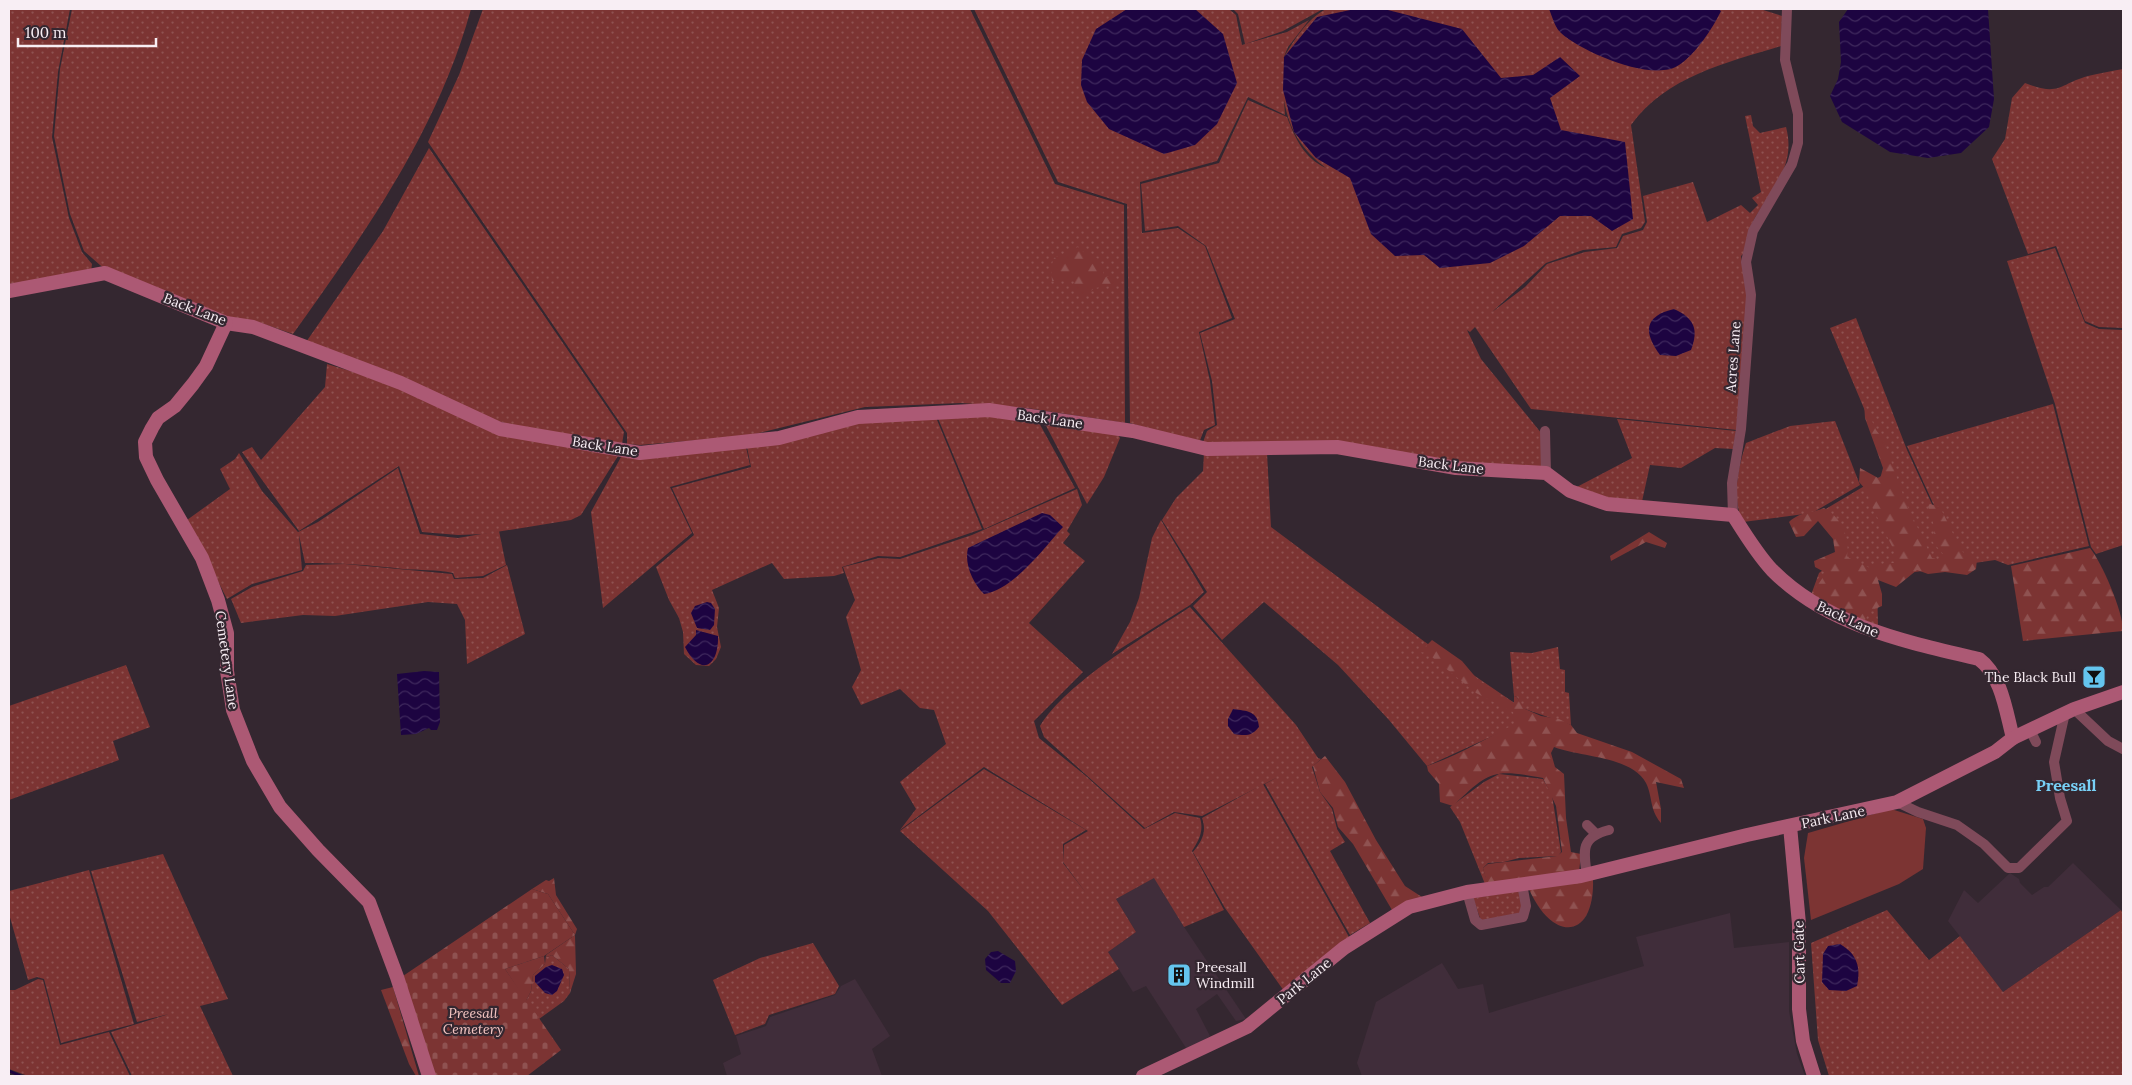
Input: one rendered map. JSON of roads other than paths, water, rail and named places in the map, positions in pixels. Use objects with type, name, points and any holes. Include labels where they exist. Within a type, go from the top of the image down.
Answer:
[{"type":"street","name":"Acres Lane","points":[[1733,515],[1732,484],[1741,429],[1751,295],[1746,262],[1753,231],[1792,164],[1798,143],[1798,114],[1785,60],[1787,9]]},
{"type":"street","name":"Back Lane","points":[[9,291],[105,273],[226,323],[253,327],[401,384],[500,429],[640,453],[778,438],[858,417],[989,410],[1133,431],[1207,450],[1337,447],[1456,468],[1546,473]]},
{"type":"street","name":"Cemetery Lane","points":[[226,323],[206,366],[175,406],[158,418],[152,428],[145,442],[146,457],[156,480],[202,558],[218,600],[226,633],[227,671],[233,710],[253,762],[280,807],[318,850],[369,902],[397,977],[429,1076]]},
{"type":"street","points":[[1545,431],[1546,473],[1570,491],[1607,504],[1733,515]]},
{"type":"street","name":"Back Lane","points":[[1733,515],[1751,543],[1773,571],[1812,604],[1886,637],[1979,659],[1984,663],[2001,692],[2013,738]]},
{"type":"street","name":"Park Lane","points":[[1143,1076],[1247,1027],[1344,948],[1409,907],[1467,892],[1587,875],[1898,802],[1995,752],[2013,738],[2033,736],[2069,711],[2123,692]]},
{"type":"street","points":[[1898,802],[1918,812],[1957,824],[1984,844],[2008,868],[2019,868],[2064,827],[2068,821],[2060,798],[2054,762],[2069,711],[2108,741],[2123,749]]},
{"type":"street","points":[[1586,825],[1595,833]]},
{"type":"street","name":"Cart Gate","points":[[1790,826],[1799,924],[1799,1008],[1803,1041],[1814,1076]]},
{"type":"street","points":[[1587,875],[1584,850],[1595,833],[1609,830]]},
{"type":"street","points":[[1467,892],[1475,920],[1481,926],[1523,917],[1526,906],[1522,884]]},
{"type":"water","points":[[1127,9],[1195,9],[1223,34],[1237,83],[1217,124],[1195,145],[1164,154],[1109,129],[1087,102],[1081,85],[1082,60],[1096,29]]},
{"type":"water","points":[[1355,9],[1384,9],[1462,29],[1501,78],[1533,75],[1560,57],[1580,76],[1550,98],[1561,130],[1625,142],[1633,219],[1612,231],[1591,216],[1560,216],[1524,246],[1490,263],[1440,268],[1424,255],[1395,256],[1371,234],[1350,178],[1316,158],[1294,132],[1283,90],[1284,57],[1317,17]]},
{"type":"water","points":[[1549,9],[1718,9],[1721,11],[1703,41],[1685,61],[1667,70],[1653,70],[1618,63],[1571,41],[1559,31]]},
{"type":"water","points":[[1848,9],[1988,9],[1994,99],[1989,127],[1961,153],[1928,158],[1890,152],[1842,122],[1830,96],[1838,79],[1841,62],[1839,22]]},
{"type":"water","points":[[1674,309],[1686,316],[1693,325],[1695,336],[1691,350],[1676,356],[1660,355],[1654,347],[1649,326],[1657,316]]},
{"type":"water","points":[[1042,513],[1050,515],[1063,527],[1017,577],[995,591],[984,594],[970,573],[967,560],[968,548]]},
{"type":"water","points":[[707,602],[711,603],[715,609],[714,625],[710,630],[697,628],[691,613],[695,606]]},
{"type":"water","points":[[696,630],[718,636],[716,655],[708,664],[697,663],[685,647],[696,635]]},
{"type":"water","points":[[424,671],[439,672],[440,722],[437,730],[429,728],[416,734],[401,735],[397,674]]},
{"type":"water","points":[[1233,709],[1247,711],[1254,715],[1259,727],[1248,735],[1234,734],[1228,726],[1228,719]]},
{"type":"water","points":[[1840,944],[1854,957],[1858,967],[1857,986],[1846,991],[1829,990],[1822,982],[1823,954],[1828,946]]},
{"type":"water","points":[[998,951],[1015,961],[1016,971],[1010,983],[1001,983],[986,970],[985,959],[991,952]]},
{"type":"water","points":[[552,965],[562,969],[564,975],[557,991],[552,995],[545,993],[535,982],[535,976],[546,967]]},
{"type":"waterway","points":[[9,1071],[21,1076]]},
{"type":"place","name":"The Black Bull","points":[[2094,677]]},
{"type":"place","name":"Preesall Windmill","points":[[1179,975]]},
{"type":"district","name":"Preesall","points":[[2066,785]]},
{"type":"park label","name":"Preesall Cemetery","points":[[473,1022]]}]
